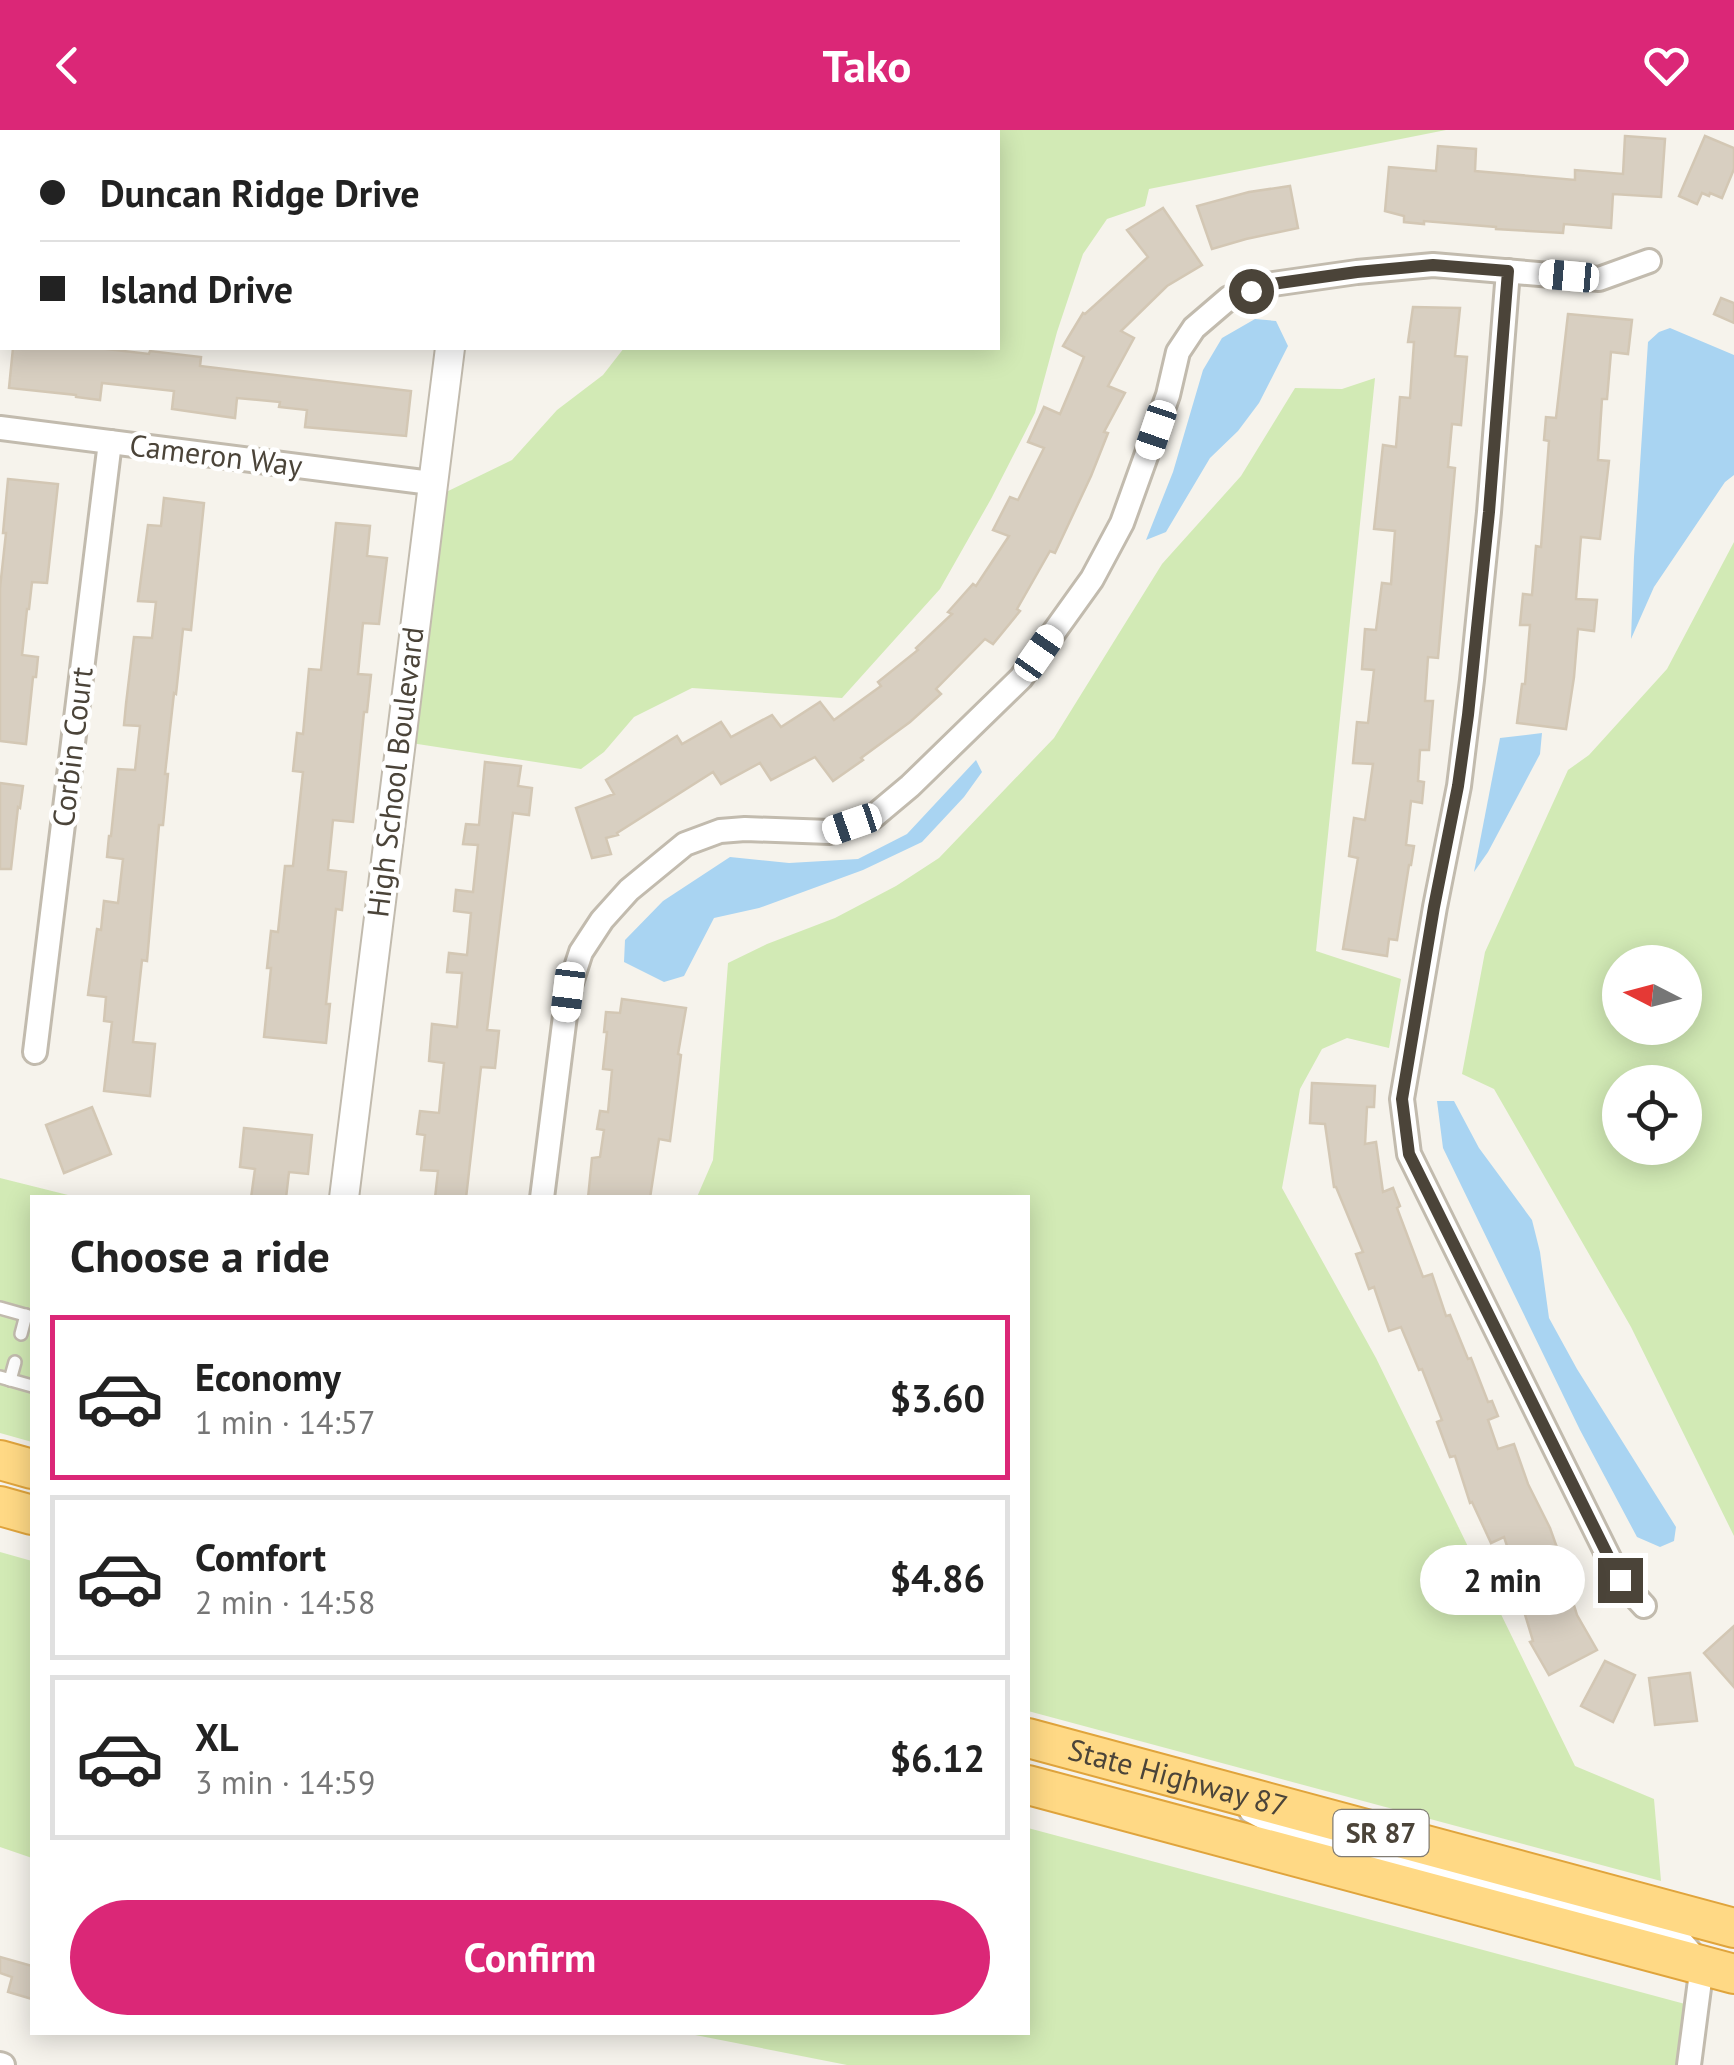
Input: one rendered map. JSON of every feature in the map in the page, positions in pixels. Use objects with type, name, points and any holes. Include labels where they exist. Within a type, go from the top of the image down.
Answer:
[{"type":"highway","points":[[0,1460],[30,1468]]},
{"type":"highway","points":[[0,1506],[30,1514]]},
{"type":"highway","name":"State Highway 87","points":[[1030,1739],[1734,1928]]},
{"type":"highway","name":"SR 87","points":[[1030,1786],[1723,1968]]},
{"type":"street","points":[[542,1195],[568,992],[581,952],[602,920],[629,890],[685,844],[720,831],[745,828],[830,832],[873,816],[910,786],[1021,678],[1092,579],[1122,522],[1156,430],[1178,352],[1194,328],[1230,298],[1272,284],[1433,265],[1600,279],[1649,261]]},
{"type":"street","points":[[1508,271],[1466,733],[1402,1099],[1409,1154],[1620,1580],[1644,1606]]},
{"type":"street","name":"High School Boulevard","points":[[344,1195],[450,350]]},
{"type":"street","name":"Cameron Way","points":[[0,428],[431,483]]},
{"type":"street","name":"Corbin Court","points":[[35,1052],[110,442]]},
{"type":"street","points":[[1194,1782],[1282,1827],[1672,1930],[1723,1968],[1689,2065]]},
{"type":"lane","points":[[0,1309],[29,1316],[21,1334]]},
{"type":"lane","points":[[15,1362],[5,1379],[30,1385]]},
{"type":"green space","points":[[1000,130],[1446,130],[1149,189],[1145,206],[1107,219],[1083,254],[1035,413],[991,499],[940,589],[842,698],[692,688],[634,717],[604,752],[581,769],[411,743],[442,494],[512,460],[557,410],[603,375],[622,350],[1000,350]]},
{"type":"green space","points":[[1375,378],[1316,951],[1401,979],[1389,1048],[1347,1038],[1322,1049],[1300,1089],[1282,1188],[1376,1358],[1575,1766],[1654,1799],[1661,1881],[1030,1712],[1030,1195],[698,1195],[713,1160],[728,963],[835,918],[939,858],[1054,738],[1162,564],[1241,476],[1295,388],[1342,389]]},
{"type":"green space","points":[[1734,542],[1734,1536],[1631,1327],[1494,1089],[1462,1074],[1485,952],[1568,770],[1589,755],[1667,669]]},
{"type":"green space","points":[[0,1178],[68,1195],[30,1195],[30,1441],[0,1433]]},
{"type":"green space","points":[[0,1552],[30,1560],[30,1857],[0,1847]]},
{"type":"green space","points":[[1030,1829],[1685,2004],[1677,2065],[847,2065],[695,2035],[1030,2035]]},
{"type":"water","points":[[1255,319],[1276,321],[1288,346],[1259,403],[1210,458],[1166,532],[1146,540],[1173,472],[1203,370],[1222,338]]},
{"type":"water","points":[[1670,328],[1734,355],[1734,475],[1725,482],[1654,587],[1631,639],[1648,342]]},
{"type":"water","points":[[1542,733],[1540,754],[1474,872],[1500,738]]},
{"type":"water","points":[[976,760],[982,772],[922,842],[863,870],[759,908],[714,918],[684,976],[664,982],[624,962],[625,940],[663,901],[730,857],[789,863],[858,859],[907,834]]},
{"type":"water","points":[[1437,1101],[1454,1101],[1479,1148],[1532,1220],[1549,1318],[1676,1527],[1674,1541],[1660,1547],[1637,1537],[1580,1430],[1443,1148]]},
{"type":"building","points":[[1625,136],[1665,139],[1661,197],[1613,194],[1611,228],[1564,224],[1563,233],[1424,224],[1404,222],[1404,216],[1385,211],[1389,167],[1436,171],[1438,146],[1476,149],[1475,171],[1575,180],[1575,170],[1623,174]]},
{"type":"building","points":[[1705,136],[1734,148],[1734,169],[1722,198],[1702,193],[1697,204],[1679,196]]},
{"type":"building","points":[[1290,186],[1298,228],[1212,249],[1197,206]]},
{"type":"building","points":[[1163,208],[1202,265],[1167,286],[1121,331],[1134,338],[1108,386],[1125,393],[1104,432],[1108,433],[1091,476],[1055,553],[1050,551],[1017,609],[1020,611],[993,644],[985,639],[936,689],[941,694],[833,781],[815,757],[771,780],[760,763],[721,784],[713,772],[618,835],[606,838],[611,854],[592,858],[576,808],[614,794],[606,780],[677,736],[682,744],[721,722],[731,737],[772,715],[781,727],[820,702],[834,720],[881,686],[878,682],[918,650],[952,614],[948,612],[973,584],[976,586],[1009,536],[993,530],[1010,497],[1018,500],[1044,448],[1028,442],[1044,407],[1060,414],[1084,357],[1063,346],[1083,313],[1148,257],[1127,230]]},
{"type":"building","points":[[1721,298],[1734,303],[1734,323],[1714,314]]},
{"type":"building","points":[[1413,307],[1460,308],[1455,356],[1467,357],[1461,425],[1452,424],[1448,467],[1455,468],[1438,658],[1428,657],[1425,701],[1433,701],[1429,750],[1420,750],[1418,781],[1424,782],[1422,803],[1411,801],[1406,845],[1414,846],[1397,940],[1389,939],[1387,956],[1343,949],[1358,858],[1349,856],[1354,818],[1365,820],[1373,764],[1353,763],[1357,722],[1368,723],[1374,670],[1362,669],[1365,629],[1376,630],[1382,583],[1391,584],[1395,531],[1374,529],[1383,445],[1396,447],[1400,397],[1410,398],[1414,342],[1408,342]]},
{"type":"building","points":[[1568,314],[1632,320],[1628,354],[1611,352],[1607,399],[1602,399],[1598,460],[1609,461],[1600,539],[1581,537],[1576,599],[1597,600],[1594,631],[1578,629],[1566,729],[1517,723],[1530,625],[1520,625],[1523,594],[1532,595],[1536,546],[1541,547],[1549,441],[1544,440],[1546,417],[1556,418]]},
{"type":"building","points":[[13,350],[115,350],[201,357],[200,366],[411,391],[406,436],[305,427],[307,410],[279,407],[280,402],[237,398],[235,418],[172,409],[174,391],[102,383],[100,400],[9,388]]},
{"type":"building","points":[[8,479],[58,484],[47,583],[32,582],[27,609],[22,655],[38,657],[26,744],[0,741],[0,588]]},
{"type":"building","points":[[164,498],[204,503],[191,630],[183,629],[174,693],[163,825],[159,825],[147,961],[142,960],[133,1042],[155,1044],[150,1096],[104,1091],[112,1022],[104,1021],[106,997],[88,995],[104,901],[118,903],[123,859],[107,857],[109,836],[118,769],[135,770],[140,726],[124,725],[126,704],[134,637],[152,638],[156,602],[138,601],[148,525],[161,526]]},
{"type":"building","points":[[336,523],[370,526],[367,556],[387,558],[379,624],[363,623],[358,674],[371,675],[353,822],[333,820],[328,870],[346,872],[342,910],[336,909],[326,1043],[264,1037],[271,931],[278,932],[285,866],[293,866],[303,772],[293,771],[297,733],[303,734],[309,669],[321,670]]},
{"type":"building","points":[[485,762],[521,766],[518,786],[532,788],[529,815],[513,813],[487,1030],[499,1031],[495,1068],[481,1067],[466,1195],[435,1195],[438,1171],[421,1170],[425,1135],[417,1134],[420,1111],[439,1113],[444,1063],[429,1061],[432,1024],[457,1027],[462,973],[447,972],[449,953],[467,955],[471,913],[454,911],[456,890],[473,892],[478,845],[463,844],[466,824],[479,825]]},
{"type":"building","points":[[0,783],[23,786],[11,869],[0,869]]},
{"type":"building","points":[[622,999],[686,1008],[670,1141],[659,1139],[650,1195],[588,1195],[592,1158],[600,1157],[604,1130],[597,1129],[600,1111],[608,1112],[612,1070],[603,1069],[606,1012],[620,1013]]},
{"type":"building","points":[[1312,1083],[1375,1086],[1374,1107],[1367,1107],[1365,1144],[1376,1142],[1383,1192],[1393,1188],[1423,1277],[1432,1274],[1446,1316],[1450,1315],[1468,1359],[1471,1358],[1488,1402],[1492,1401],[1498,1416],[1488,1420],[1498,1449],[1514,1444],[1566,1573],[1575,1570],[1579,1585],[1569,1589],[1577,1615],[1597,1650],[1549,1675],[1530,1642],[1533,1641],[1517,1588],[1521,1587],[1504,1537],[1491,1543],[1470,1503],[1455,1456],[1450,1457],[1437,1422],[1442,1420],[1422,1369],[1419,1370],[1401,1327],[1389,1331],[1374,1287],[1369,1289],[1356,1254],[1363,1252],[1334,1187],[1325,1124],[1310,1123]]},
{"type":"building","points":[[92,1107],[111,1154],[64,1173],[46,1125]]},
{"type":"building","points":[[244,1128],[312,1135],[308,1174],[289,1172],[286,1195],[251,1195],[255,1169],[240,1167]]},
{"type":"building","points":[[1734,1626],[1734,1687],[1704,1653]]},
{"type":"building","points":[[1605,1661],[1635,1675],[1613,1722],[1581,1706]]},
{"type":"building","points":[[1690,1673],[1697,1721],[1655,1725],[1649,1678]]},
{"type":"building","points":[[0,1957],[30,1965],[30,1998],[8,1992],[12,1977],[0,1973]]},
{"type":"route","points":[[1251,291],[1272,284],[1433,265],[1508,271],[1468,715],[1402,1099],[1409,1154],[1620,1580]]}]
